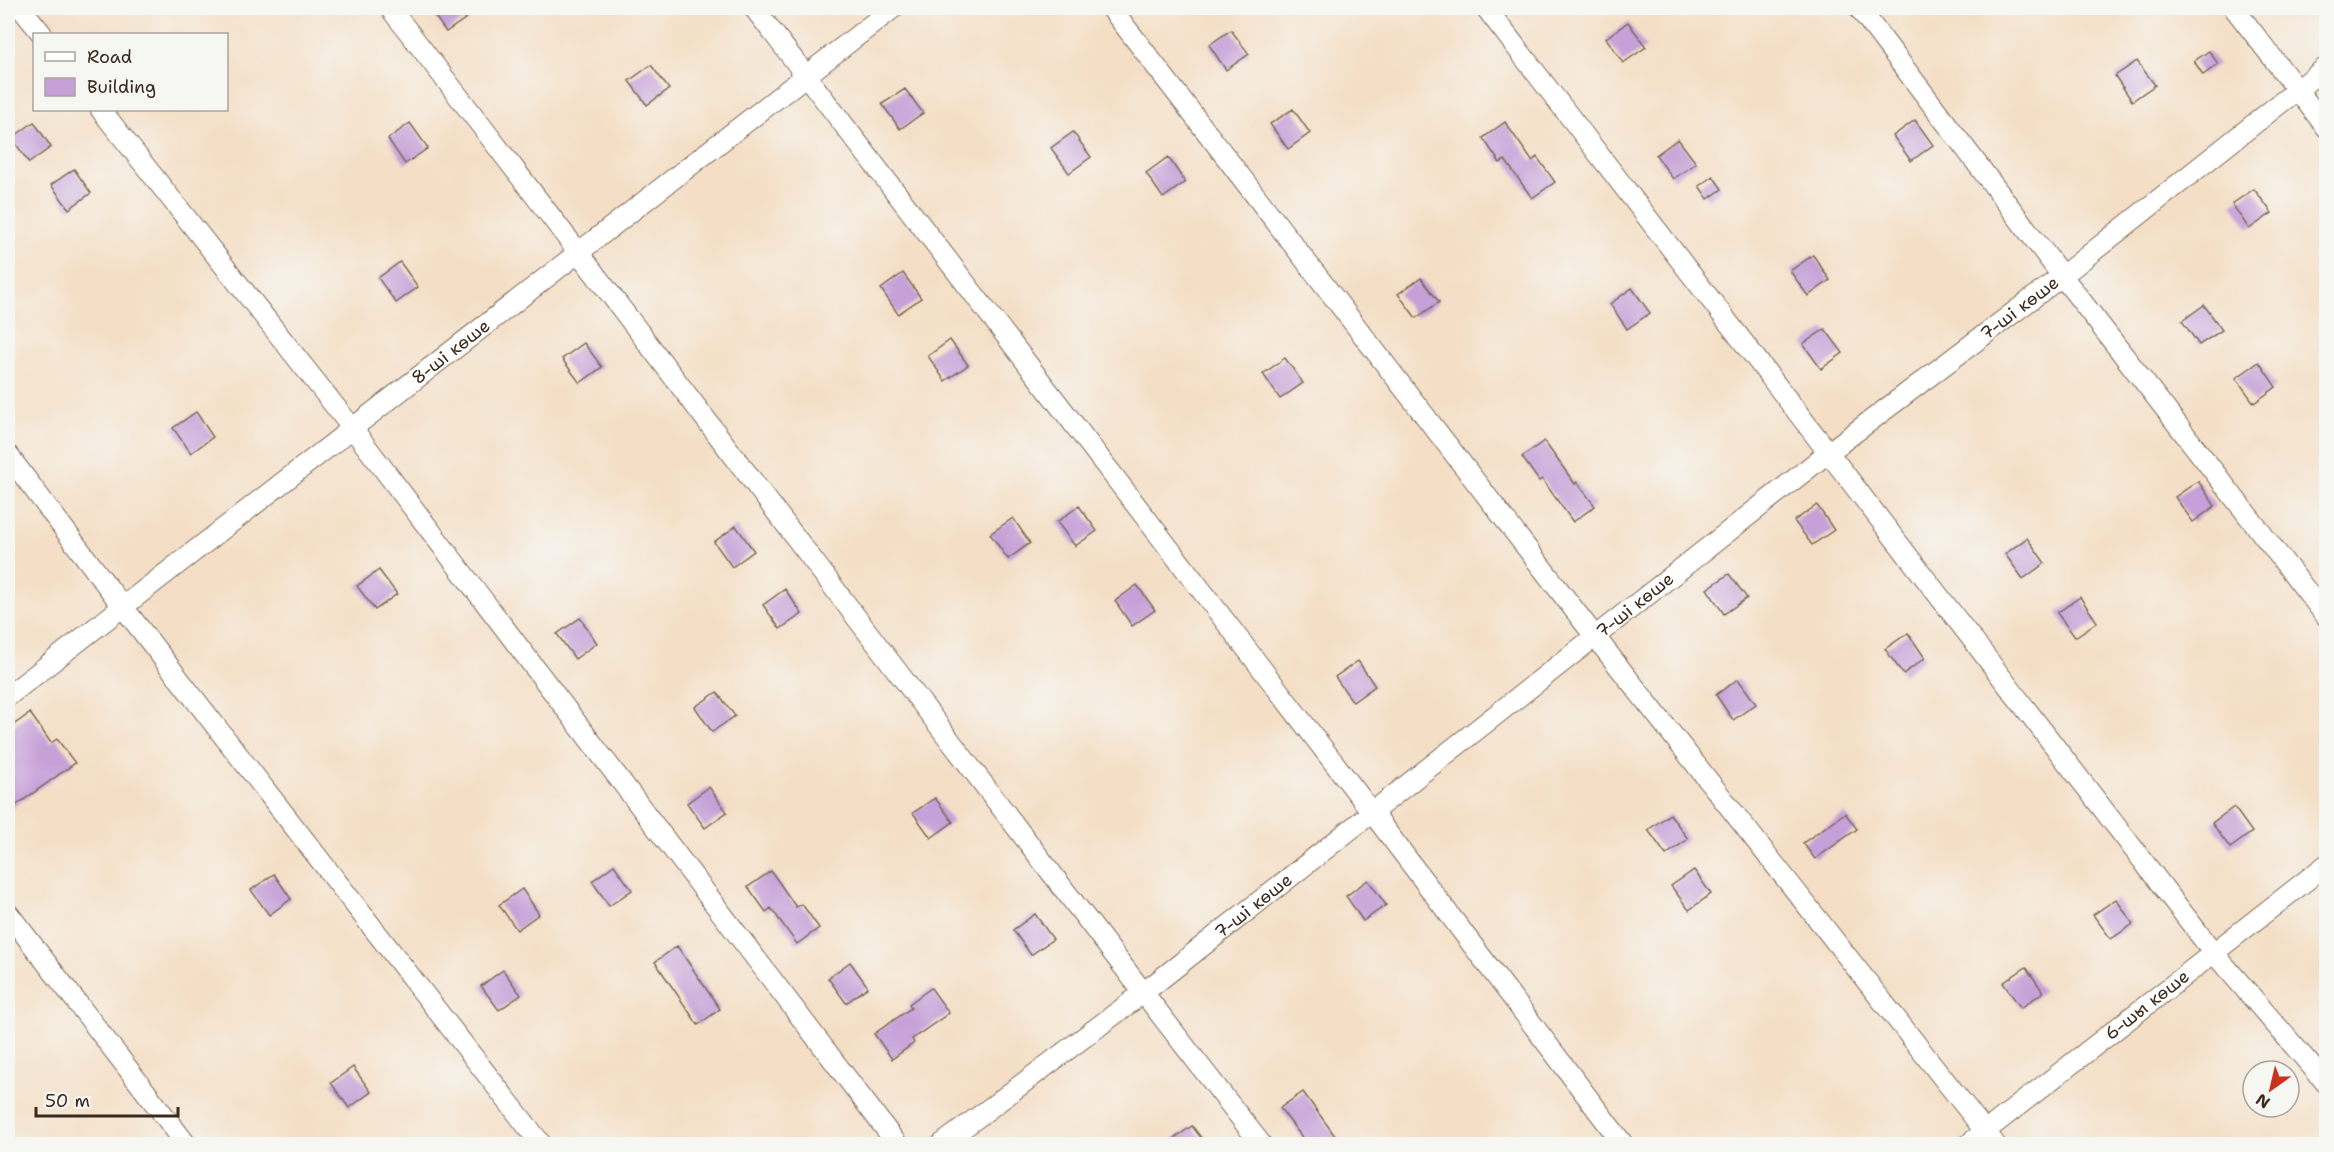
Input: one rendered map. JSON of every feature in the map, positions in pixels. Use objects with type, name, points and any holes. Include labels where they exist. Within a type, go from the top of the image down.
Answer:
[{"type":"lane","points":[[21,8],[41,33]]},
{"type":"lane","points":[[390,8],[580,252],[1143,993],[1261,1144]]},
{"type":"lane","points":[[754,8],[1371,811],[1623,1144]]},
{"type":"lane","name":"8-ші көше","points":[[8,696],[893,8]]},
{"type":"lane","points":[[1111,8],[1983,1141]]},
{"type":"lane","points":[[1486,8],[2213,952],[2326,1083]]},
{"type":"lane","points":[[1859,8],[2062,276],[2326,616]]},
{"type":"lane","points":[[2234,8],[2326,127]]},
{"type":"lane","name":"7-ші көше","points":[[942,1144],[1143,993],[1829,452],[2062,276],[2326,67]]},
{"type":"lane","points":[[102,111],[353,429],[897,1144]]},
{"type":"lane","points":[[8,455],[123,607],[541,1144]]},
{"type":"lane","name":"6-шы көше","points":[[1983,1141],[2213,952],[2326,866]]},
{"type":"lane","points":[[8,913],[186,1144]]},
{"type":"building","points":[[429,8],[462,8],[469,16],[446,32]]},
{"type":"building","points":[[1628,22],[1646,47],[1623,63],[1606,38]]},
{"type":"building","points":[[1231,30],[1249,54],[1226,70],[1209,45]]},
{"type":"building","points":[[2209,51],[2218,64],[2203,75],[2194,61]]},
{"type":"building","points":[[2137,61],[2155,85],[2132,101],[2115,76]]},
{"type":"building","points":[[651,65],[669,89],[647,105],[629,81]]},
{"type":"building","points":[[905,89],[923,113],[900,129],[882,104]]},
{"type":"building","points":[[1293,109],[1310,133],[1288,149],[1270,124]]},
{"type":"building","points":[[1915,120],[1933,145],[1911,161],[1893,136]]},
{"type":"building","points":[[34,122],[51,147],[29,163],[12,138]]},
{"type":"building","points":[[1505,122],[1532,161],[1537,157],[1555,182],[1532,198],[1505,160],[1500,163],[1483,138]]},
{"type":"building","points":[[410,123],[428,148],[405,164],[388,139]]},
{"type":"building","points":[[1073,132],[1091,157],[1069,173],[1051,148]]},
{"type":"building","points":[[1678,139],[1696,163],[1673,179],[1656,155]]},
{"type":"building","points":[[1168,157],[1185,182],[1163,198],[1146,173]]},
{"type":"building","points":[[74,169],[91,193],[69,209],[51,185]]},
{"type":"building","points":[[1713,176],[1722,189],[1708,199],[1699,186]]},
{"type":"building","points":[[2254,189],[2272,213],[2249,229],[2232,204]]},
{"type":"building","points":[[1813,255],[1830,280],[1808,296],[1790,271]]},
{"type":"building","points":[[400,262],[418,287],[396,303],[378,278]]},
{"type":"building","points":[[903,273],[921,298],[898,314],[881,289]]},
{"type":"building","points":[[1421,278],[1439,302],[1416,318],[1398,294]]},
{"type":"building","points":[[1632,288],[1650,313],[1627,329],[1610,304]]},
{"type":"building","points":[[2204,305],[2222,330],[2199,345],[2182,321]]},
{"type":"building","points":[[1825,329],[1843,353],[1821,369],[1803,344]]},
{"type":"building","points":[[950,340],[968,365],[945,381],[928,356]]},
{"type":"building","points":[[584,343],[602,367],[580,383],[562,359]]},
{"type":"building","points":[[1285,358],[1303,383],[1280,399],[1263,374]]},
{"type":"building","points":[[2259,362],[2276,387],[2254,403],[2236,378]]},
{"type":"building","points":[[196,412],[213,437],[191,453],[173,428]]},
{"type":"building","points":[[1544,441],[1575,484],[1577,482],[1595,506],[1573,522],[1542,479],[1539,481],[1522,457]]},
{"type":"building","points":[[2198,481],[2215,506],[2193,522],[2175,497]]},
{"type":"building","points":[[1817,505],[1834,530],[1812,545],[1794,521]]},
{"type":"building","points":[[1079,506],[1097,531],[1075,546],[1057,522]]},
{"type":"building","points":[[1013,518],[1030,543],[1008,559],[990,534]]},
{"type":"building","points":[[736,526],[754,551],[732,567],[714,542]]},
{"type":"building","points":[[2027,538],[2045,563],[2023,579],[2005,554]]},
{"type":"building","points":[[379,570],[397,594],[375,610],[357,586]]},
{"type":"building","points":[[1729,574],[1747,598],[1724,614],[1707,589]]},
{"type":"building","points":[[1137,585],[1155,610],[1132,626],[1115,601]]},
{"type":"building","points":[[785,589],[802,614],[780,629],[763,605]]},
{"type":"building","points":[[2080,597],[2097,622],[2075,637],[2057,613]]},
{"type":"building","points":[[580,618],[597,643],[575,659],[557,634]]},
{"type":"building","points":[[1908,633],[1925,658],[1903,674],[1885,649]]},
{"type":"building","points":[[1358,661],[1375,686],[1353,702],[1335,677]]},
{"type":"building","points":[[1738,679],[1756,704],[1733,720],[1716,695]]},
{"type":"building","points":[[717,692],[735,716],[712,732],[695,707]]},
{"type":"building","points":[[30,713],[51,743],[57,739],[75,763],[8,811],[8,729]]},
{"type":"building","points":[[709,787],[727,812],[705,828],[687,803]]},
{"type":"building","points":[[935,798],[953,822],[931,838],[913,813]]},
{"type":"building","points":[[2234,807],[2252,832],[2230,848],[2212,823]]},
{"type":"building","points":[[1845,813],[1857,829],[1815,859],[1803,843]]},
{"type":"building","points":[[1670,814],[1688,839],[1666,855],[1648,830]]},
{"type":"building","points":[[614,865],[632,890],[609,906],[592,881]]},
{"type":"building","points":[[1694,870],[1711,894],[1689,910],[1671,886]]},
{"type":"building","points":[[771,871],[796,907],[802,904],[819,928],[797,944],[771,908],[766,912],[748,887]]},
{"type":"building","points":[[274,874],[291,899],[269,915],[251,890]]},
{"type":"building","points":[[1368,880],[1386,905],[1363,921],[1346,896]]},
{"type":"building","points":[[522,889],[539,914],[517,930],[499,905]]},
{"type":"building","points":[[2116,899],[2133,924],[2111,939],[2093,915]]},
{"type":"building","points":[[1035,914],[1053,939],[1031,955],[1013,930]]},
{"type":"building","points":[[677,946],[720,1009],[698,1025],[655,962]]},
{"type":"building","points":[[850,962],[868,987],[846,1003],[828,978]]},
{"type":"building","points":[[2026,967],[2043,992],[2021,1008],[2003,983]]},
{"type":"building","points":[[503,970],[521,995],[499,1010],[481,986]]},
{"type":"building","points":[[931,988],[949,1013],[912,1039],[914,1043],[892,1059],[874,1034],[911,1008],[909,1004]]},
{"type":"building","points":[[353,1067],[371,1092],[349,1108],[331,1083]]},
{"type":"building","points":[[1303,1092],[1341,1144],[1307,1144],[1280,1108]]},
{"type":"building","points":[[1192,1126],[1206,1144],[1166,1144]]}]
